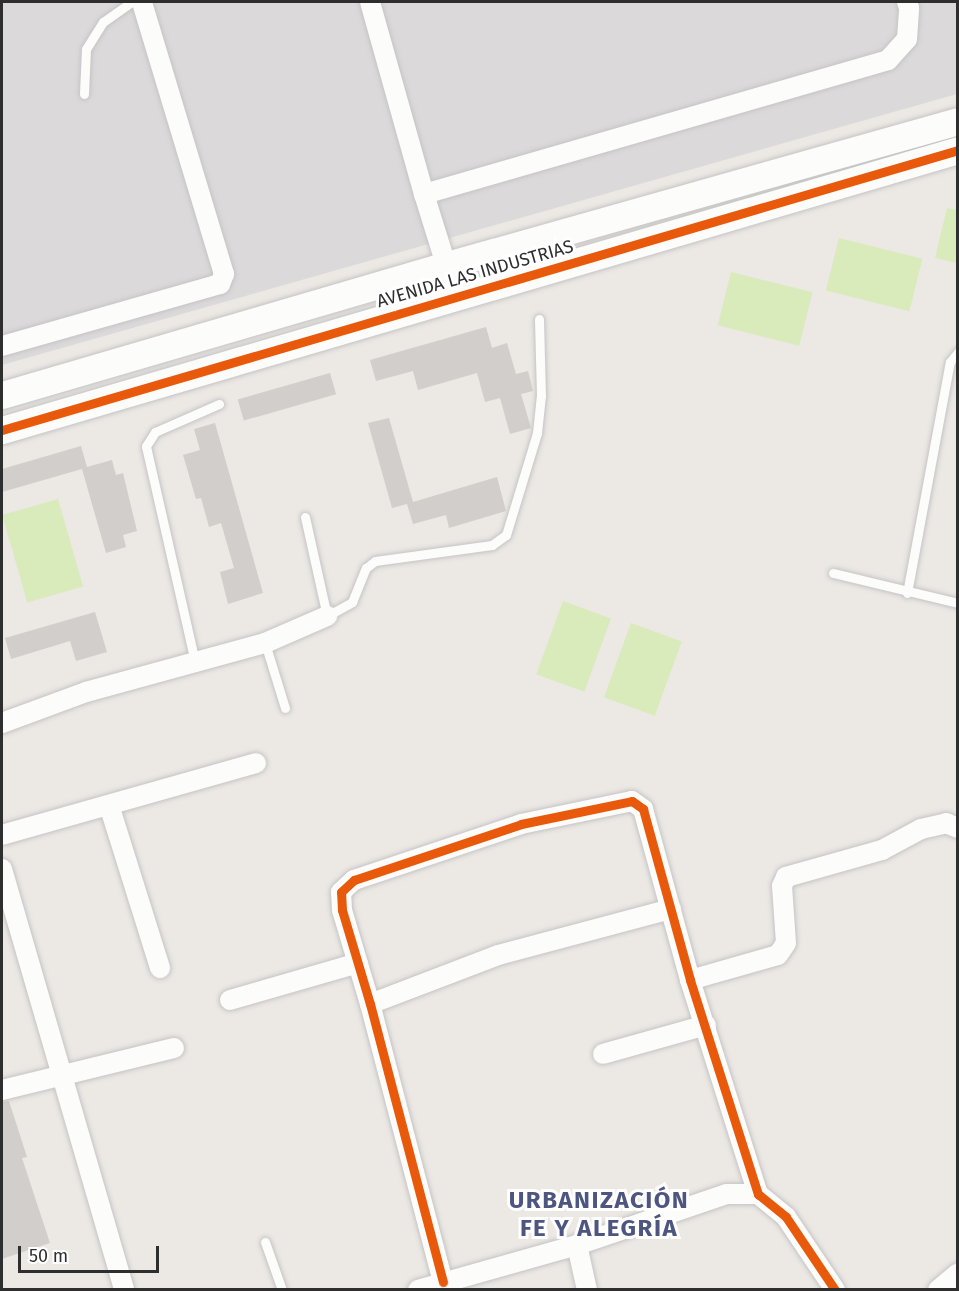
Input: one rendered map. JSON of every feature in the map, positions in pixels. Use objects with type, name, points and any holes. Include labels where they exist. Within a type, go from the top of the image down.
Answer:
[{"type":"street","points":[[2,346],[220,284],[224,274],[142,2]]},
{"type":"street","points":[[370,2],[424,194],[456,297]]},
{"type":"street","points":[[424,194],[888,60],[907,39],[909,8],[907,2]]},
{"type":"street","name":"AVENIDA LAS INDUSTRIAS","points":[[2,395],[447,265],[957,121]]},
{"type":"street","name":"AVENIDA LAS INDUSTRIAS","points":[[2,430],[957,150]]},
{"type":"street","points":[[2,723],[86,692],[265,643],[327,616]]},
{"type":"street","points":[[2,836],[256,763]]},
{"type":"street","points":[[443,1282],[370,1004],[342,910],[341,892],[354,880],[522,824],[632,801],[643,809],[690,980],[758,1194],[786,1216],[836,1290]]},
{"type":"street","points":[[109,805],[160,968]]},
{"type":"street","points":[[690,980],[778,955],[786,943],[782,886],[786,877],[882,850],[921,829],[946,823],[957,828]]},
{"type":"street","points":[[2,869],[124,1290]]},
{"type":"street","points":[[370,1004],[498,955],[671,909]]},
{"type":"street","points":[[230,1000],[358,963]]},
{"type":"street","points":[[603,1054],[706,1025]]},
{"type":"street","points":[[2,1090],[63,1077],[174,1047]]},
{"type":"street","points":[[418,1290],[577,1245],[727,1194],[758,1194]]},
{"type":"street","points":[[577,1245],[587,1290]]},
{"type":"street","points":[[938,1290],[957,1273]]},
{"type":"lane","points":[[84,94],[86,49],[103,22],[132,2]]},
{"type":"lane","points":[[305,518],[327,616],[352,602],[366,568],[375,561],[492,545],[506,535],[537,434],[541,396],[539,319]]},
{"type":"lane","points":[[908,593],[950,362],[957,352]]},
{"type":"lane","points":[[195,662],[146,446],[155,432],[219,404]]},
{"type":"lane","points":[[833,573],[908,593],[957,603]]},
{"type":"lane","points":[[265,643],[285,708]]},
{"type":"lane","points":[[265,1242],[282,1290]]},
{"type":"shaded area","points":[[2,2],[957,2],[957,94],[2,365]]},
{"type":"green space","points":[[947,208],[957,210],[957,263],[935,258]]},
{"type":"green space","points":[[839,238],[922,259],[909,311],[826,290]]},
{"type":"green space","points":[[731,272],[813,292],[799,346],[718,325]]},
{"type":"green space","points":[[58,499],[83,586],[27,602],[2,515]]},
{"type":"green space","points":[[563,601],[611,618],[584,692],[536,674]]},
{"type":"green space","points":[[631,623],[682,641],[655,716],[604,697]]},
{"type":"building","points":[[486,327],[492,348],[507,343],[516,374],[528,371],[533,391],[521,394],[531,428],[510,434],[500,398],[485,402],[477,373],[418,390],[413,371],[376,381],[370,360]]},
{"type":"building","points":[[330,373],[336,394],[244,421],[238,399]]},
{"type":"building","points":[[389,418],[413,502],[497,477],[506,511],[449,528],[446,515],[413,524],[407,504],[392,508],[368,423]]},
{"type":"building","points":[[215,423],[263,593],[228,604],[220,572],[234,568],[221,523],[209,527],[201,498],[196,499],[183,455],[200,450],[194,429]]},
{"type":"building","points":[[81,446],[87,467],[112,460],[116,475],[123,473],[137,531],[123,535],[126,547],[106,553],[82,469],[2,492],[2,469]]},
{"type":"building","points":[[95,612],[107,652],[76,661],[70,641],[11,659],[5,638]]},
{"type":"building","points":[[9,1101],[27,1157],[22,1158],[50,1243],[2,1259],[2,1102]]},
{"type":"cycle path","points":[[2,430],[958,150]]},
{"type":"cycle path","points":[[443,1282],[370,1004],[342,910],[341,892],[354,880],[521,824],[632,801],[643,809],[690,980],[758,1194],[786,1217],[835,1290]]},
{"type":"district","name":"URBANIZACIÓN FE Y ALEGRÍA","points":[[599,1215]]}]
